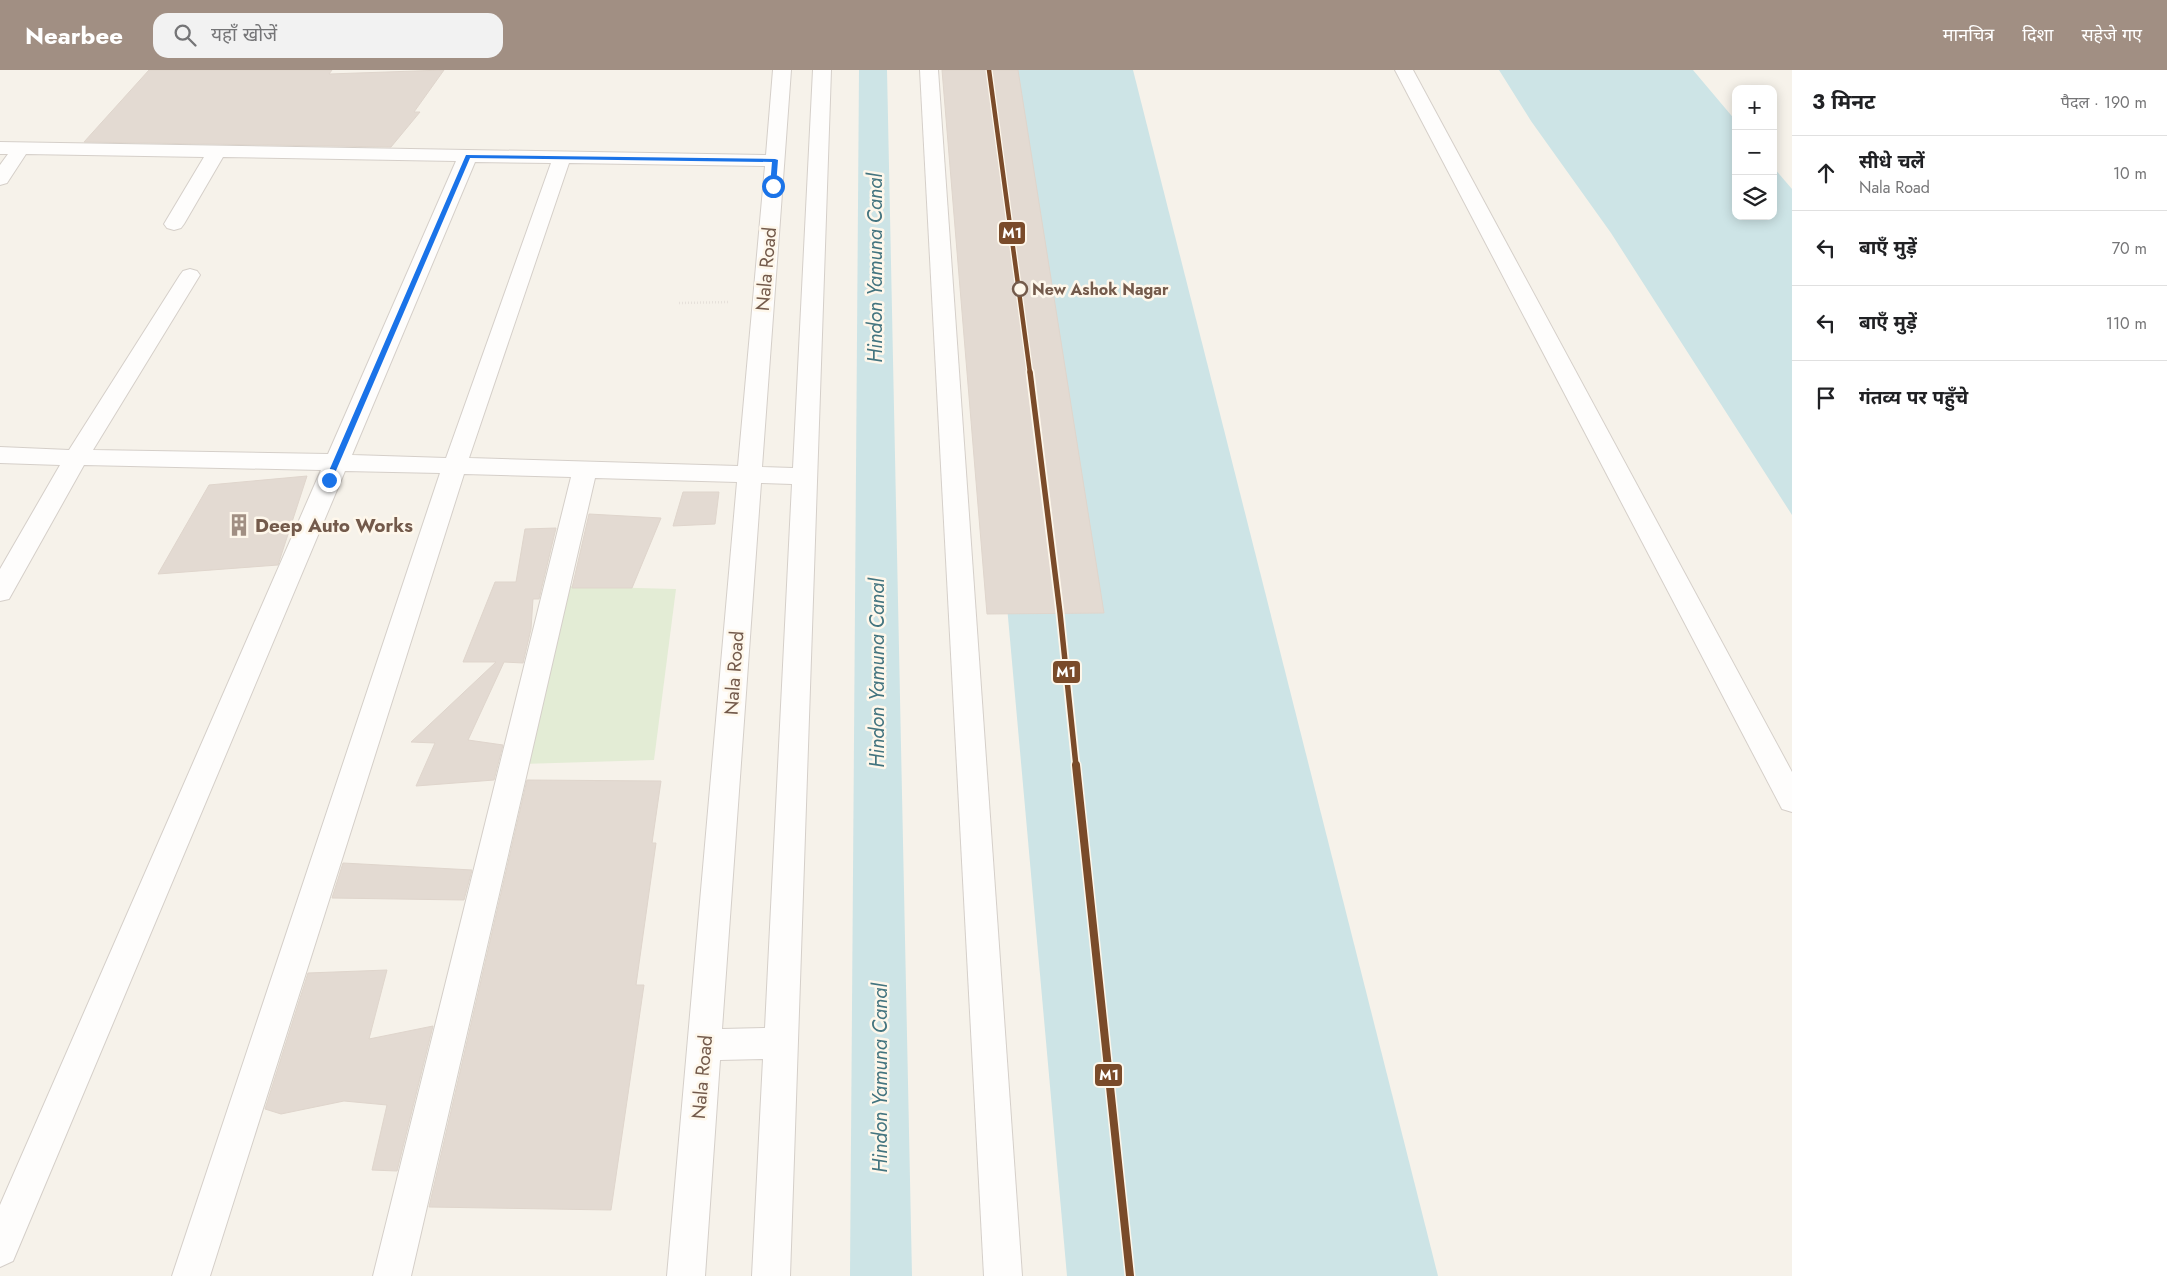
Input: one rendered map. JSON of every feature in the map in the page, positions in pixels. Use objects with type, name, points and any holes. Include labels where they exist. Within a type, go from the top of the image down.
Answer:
[{"type":"street","name":"Nala Road","points":[[771,1276],[805,476],[791,181],[782,70]]},
{"type":"street","name":"Nala Road","points":[[686,1276],[764,302],[791,181],[822,70]]},
{"type":"street","points":[[929,70],[1003,1276]]},
{"type":"street","points":[[1404,70],[1792,800]]},
{"type":"street","points":[[0,148],[562,157],[791,181]]},
{"type":"street","points":[[0,179],[20,149]]},
{"type":"street","points":[[174,224],[217,151]]},
{"type":"street","points":[[0,1248],[468,156]]},
{"type":"street","points":[[191,1276],[456,465],[562,157]]},
{"type":"street","points":[[0,592],[76,458],[190,275]]},
{"type":"street","points":[[0,455],[76,458],[197,458],[805,476]]},
{"type":"street","points":[[392,1276],[585,470]]},
{"type":"street","points":[[705,1045],[781,1043]]},
{"type":"path","points":[[679,303],[764,302]]},
{"type":"green space","points":[[562,586],[676,589],[654,760],[522,764]]},
{"type":"water","points":[[959,70],[1133,70],[1438,1276],[1067,1276]]},
{"type":"water","points":[[1499,70],[1693,70],[1732,116],[1732,220],[1777,220],[1777,172],[1792,189],[1792,515],[1611,233],[1531,121]]},
{"type":"building","points":[[149,70],[332,70],[329,74],[444,70],[414,112],[420,112],[391,147],[84,142]]},
{"type":"building","points":[[942,70],[1018,70],[1104,613],[987,614]]},
{"type":"building","name":"Deep Auto Works","points":[[307,476],[278,565],[158,574],[209,485]]},
{"type":"building","points":[[683,492],[719,492],[715,524],[673,526]]},
{"type":"building","points":[[589,514],[661,518],[632,588],[572,588]]},
{"type":"building","points":[[556,528],[539,599],[533,599],[531,629],[523,663],[504,662],[468,740],[503,745],[494,780],[416,786],[435,743],[411,742],[496,662],[463,662],[495,582],[516,582],[525,529]]},
{"type":"building","points":[[527,780],[661,781],[652,843],[656,843],[636,985],[644,985],[611,1210],[429,1207]]},
{"type":"building","points":[[343,863],[472,870],[464,900],[332,898]]},
{"type":"building","points":[[387,970],[369,1039],[433,1026],[397,1171],[372,1170],[387,1105],[344,1101],[281,1114],[265,1109],[308,973]]},
{"type":"waterway","name":"Hindon Yamuna Canal","points":[[873,70],[881,1276]]},
{"type":"transit line","name":"M1","points":[[989,70],[1018,276],[1060,613],[1130,1276]]},
{"type":"place","name":"New Ashok Nagar","points":[[1020,289]]},
{"type":"place","name":"Deep Auto Works","points":[[239,525]]},
{"type":"route","points":[[329,480],[468,156],[775,160],[773,186]]}]
